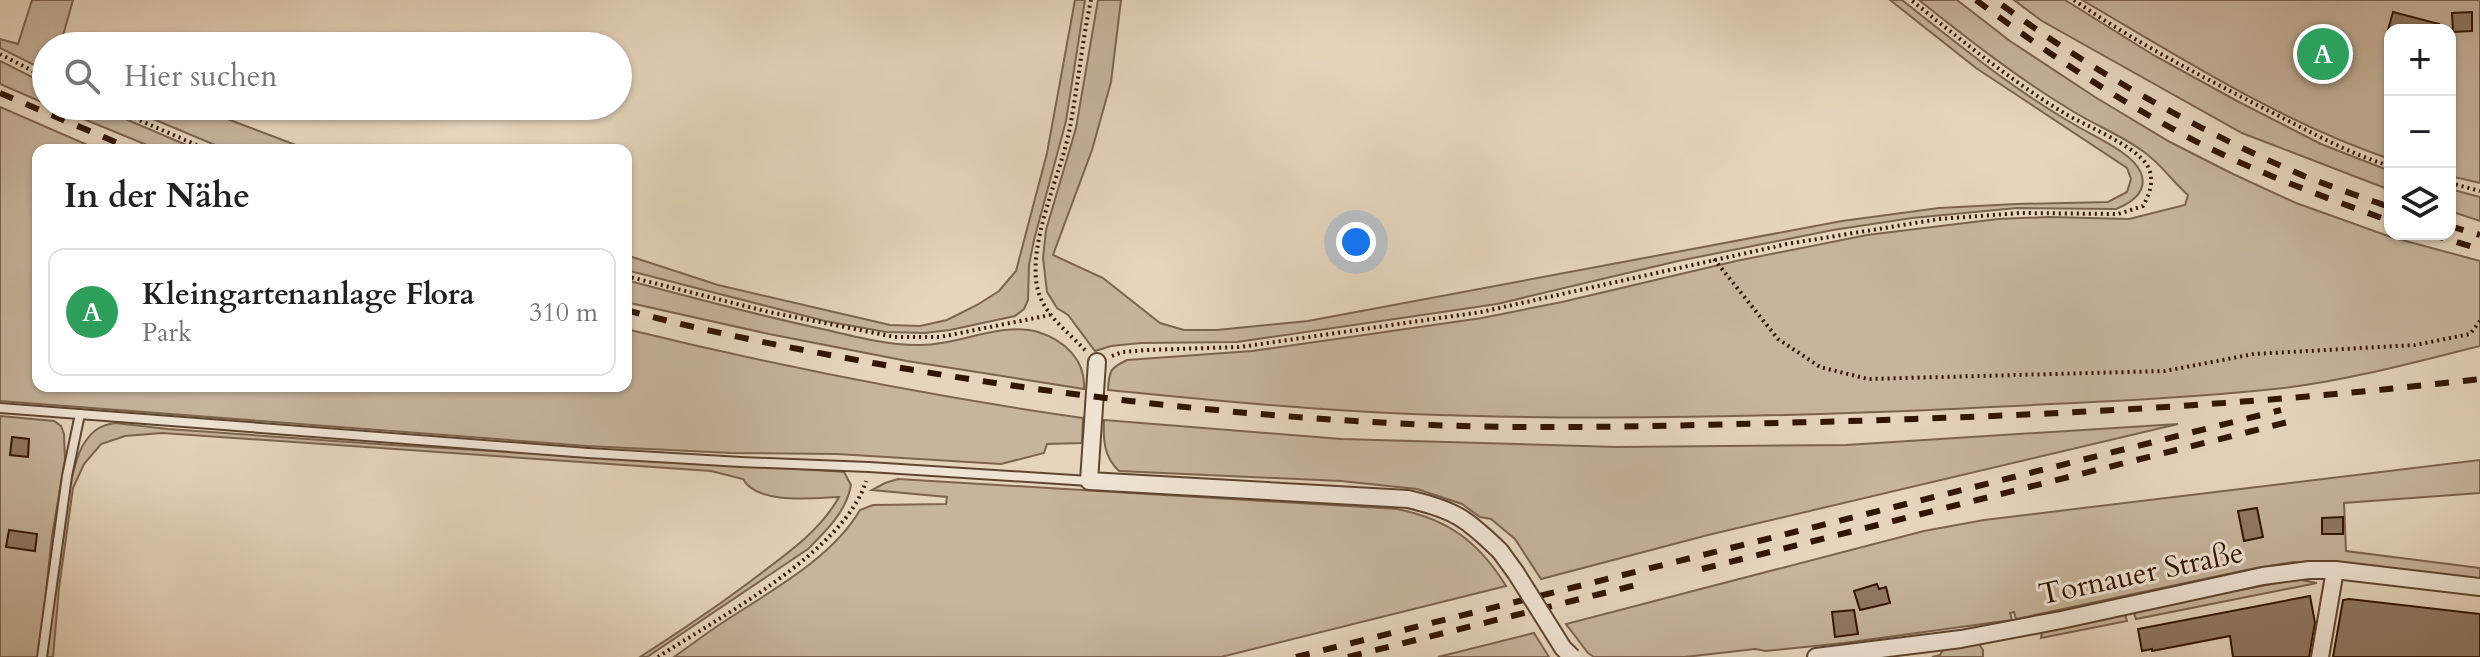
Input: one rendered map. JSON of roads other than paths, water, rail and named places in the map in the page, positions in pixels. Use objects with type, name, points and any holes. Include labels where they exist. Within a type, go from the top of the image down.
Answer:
[{"type":"street","points":[[1097,362],[1089,481],[1408,499],[1438,506],[1469,521],[1500,551],[1572,657]]},
{"type":"street","name":"Tornauer Straße","points":[[1816,657],[1892,652],[2047,623],[2263,576],[2309,570],[2335,570],[2480,587]]},
{"type":"street","points":[[2320,657],[2335,570]]},
{"type":"lane","points":[[0,408],[573,452],[1089,481]]},
{"type":"lane","points":[[42,657],[67,476],[80,414]]},
{"type":"railway","points":[[1976,0],[2086,77],[2173,129],[2272,176],[2384,219]]},
{"type":"railway","points":[[2002,5],[2073,54],[2186,120],[2304,176],[2384,205]]},
{"type":"railway","points":[[0,93],[32,107]]},
{"type":"railway","points":[[63,120],[120,144]]},
{"type":"railway","points":[[2456,228],[2480,235]]},
{"type":"railway","points":[[2450,240],[2480,249]]},
{"type":"railway","points":[[632,311],[873,363],[1012,385],[1221,411],[1432,425],[1624,426],[1982,416],[2232,402],[2480,379]]},
{"type":"railway","points":[[1296,657],[2281,410]]},
{"type":"railway","points":[[1702,569],[2288,422]]},
{"type":"railway","points":[[1348,657],[1644,583]]},
{"type":"place","name":"Kleingartenanlage Flora","points":[[2323,54]]}]
